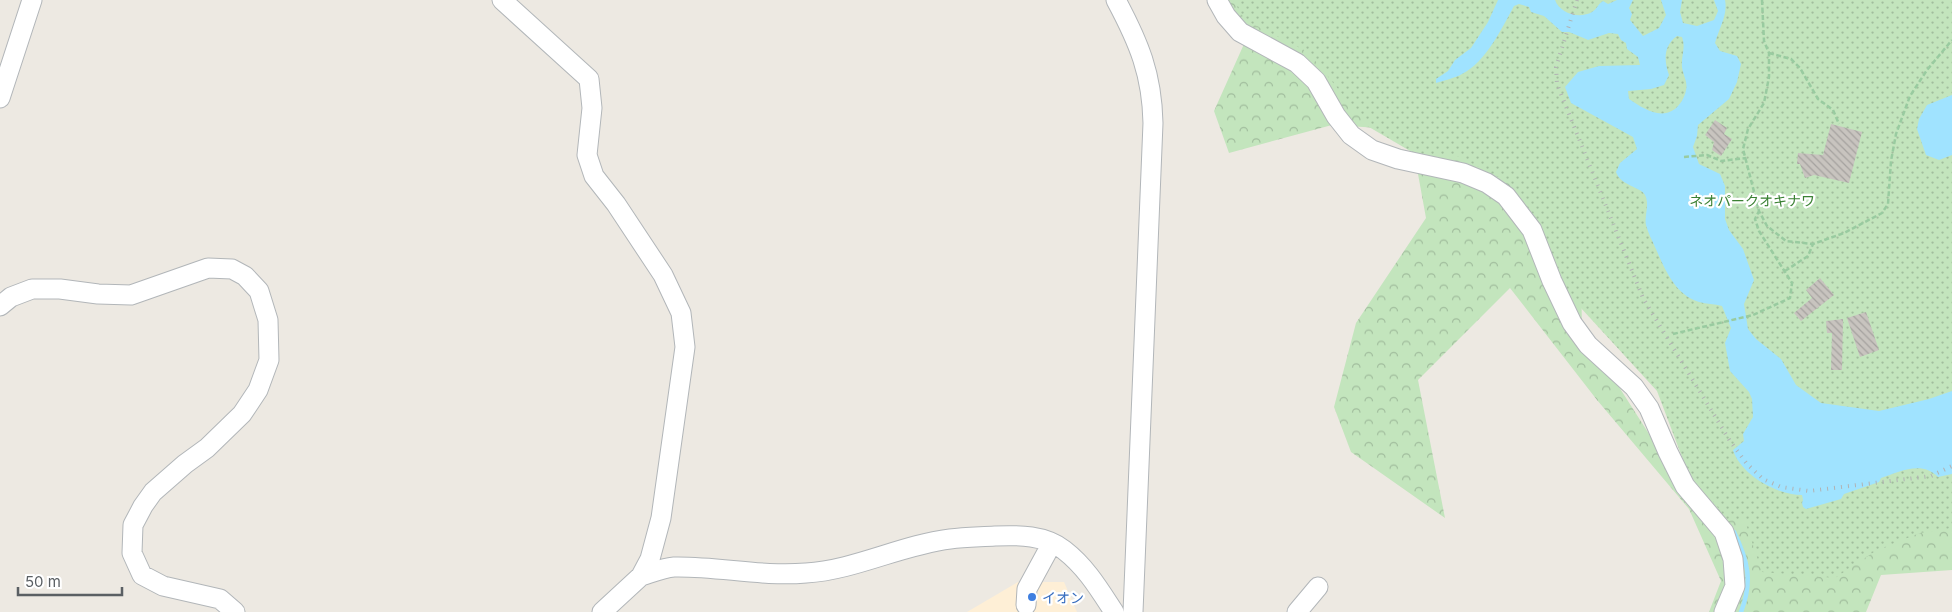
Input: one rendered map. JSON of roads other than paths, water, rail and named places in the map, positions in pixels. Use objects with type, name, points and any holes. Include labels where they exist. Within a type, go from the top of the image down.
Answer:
[{"type":"street","points":[[0,98],[32,0]]},
{"type":"street","points":[[502,0],[589,79],[592,108],[588,155],[594,176],[649,252],[663,275],[681,313],[685,347],[662,518],[650,559],[641,576],[602,612]]},
{"type":"street","points":[[1116,0],[1136,38],[1146,65],[1152,96],[1154,123],[1133,612]]},
{"type":"street","points":[[1217,0],[1226,16],[1240,32],[1296,63],[1316,81],[1336,116],[1351,135],[1372,150],[1398,159],[1463,173],[1486,183],[1506,196],[1532,230],[1572,323],[1588,345],[1634,387],[1649,408],[1685,486],[1724,532],[1733,559],[1735,586],[1724,612]]},
{"type":"street","points":[[0,306],[11,297],[32,289],[60,289],[98,294],[131,295],[208,268],[232,269],[245,276],[259,291],[268,320],[269,360],[258,390],[242,414],[207,448],[153,492],[133,524],[132,553],[142,576],[163,586],[220,599],[235,612]]},
{"type":"street","points":[[641,576],[672,567],[781,573],[829,571],[949,539],[1032,536],[1063,549],[1085,569],[1114,612]]},
{"type":"street","points":[[1026,605],[1027,589],[1052,543]]},
{"type":"street","points":[[1297,612],[1318,587]]},
{"type":"water","points":[[1498,0],[1555,0],[1561,9],[1566,12],[1582,15],[1592,12],[1603,1],[1608,4],[1617,0],[1633,0],[1629,8],[1632,14],[1630,20],[1643,36],[1659,28],[1666,15],[1661,0],[1682,0],[1680,12],[1683,23],[1697,26],[1714,20],[1718,11],[1714,0],[1725,0],[1724,16],[1715,43],[1720,51],[1737,56],[1741,64],[1737,82],[1729,99],[1698,125],[1693,147],[1699,164],[1720,174],[1725,186],[1725,219],[1729,230],[1743,249],[1754,280],[1744,304],[1748,329],[1756,339],[1781,359],[1796,385],[1821,403],[1879,411],[1929,399],[1952,391],[1952,474],[1938,477],[1925,469],[1910,469],[1881,478],[1879,482],[1844,494],[1841,499],[1806,509],[1803,507],[1802,495],[1792,494],[1771,487],[1761,482],[1744,468],[1733,450],[1744,441],[1743,434],[1753,417],[1752,399],[1749,392],[1730,371],[1725,343],[1731,328],[1722,306],[1699,302],[1690,298],[1671,280],[1646,225],[1647,203],[1645,195],[1622,180],[1616,172],[1620,163],[1637,149],[1633,137],[1571,103],[1565,87],[1578,72],[1599,66],[1640,65],[1638,57],[1627,49],[1626,43],[1621,40],[1618,34],[1609,33],[1588,40],[1569,32],[1562,32],[1544,16],[1531,12],[1529,7],[1519,4],[1514,6],[1486,53],[1471,69],[1436,83],[1436,79],[1448,71],[1455,60],[1471,48],[1488,22]],"holes":[[[1677,36],[1682,37],[1684,45],[1682,67],[1686,87],[1685,95],[1679,105],[1669,112],[1657,113],[1651,112],[1629,99],[1628,91],[1651,89],[1664,85],[1669,75],[1666,64],[1667,49],[1672,40]]]},
{"type":"water","points":[[1952,95],[1952,155],[1939,160],[1926,155],[1917,129],[1919,119],[1927,105]]},
{"type":"waterway","points":[[1734,532],[1746,562],[1748,581],[1741,612]]},
{"type":"railway","points":[[1577,0],[1556,67],[1557,84],[1643,298],[1730,441],[1747,464],[1763,479],[1781,487],[1809,491],[1931,476],[1952,466]]},
{"type":"place","name":"イオン","points":[[1032,597]]},
{"type":"park label","name":"ネオパークオキナワ","points":[[1752,200]]}]
